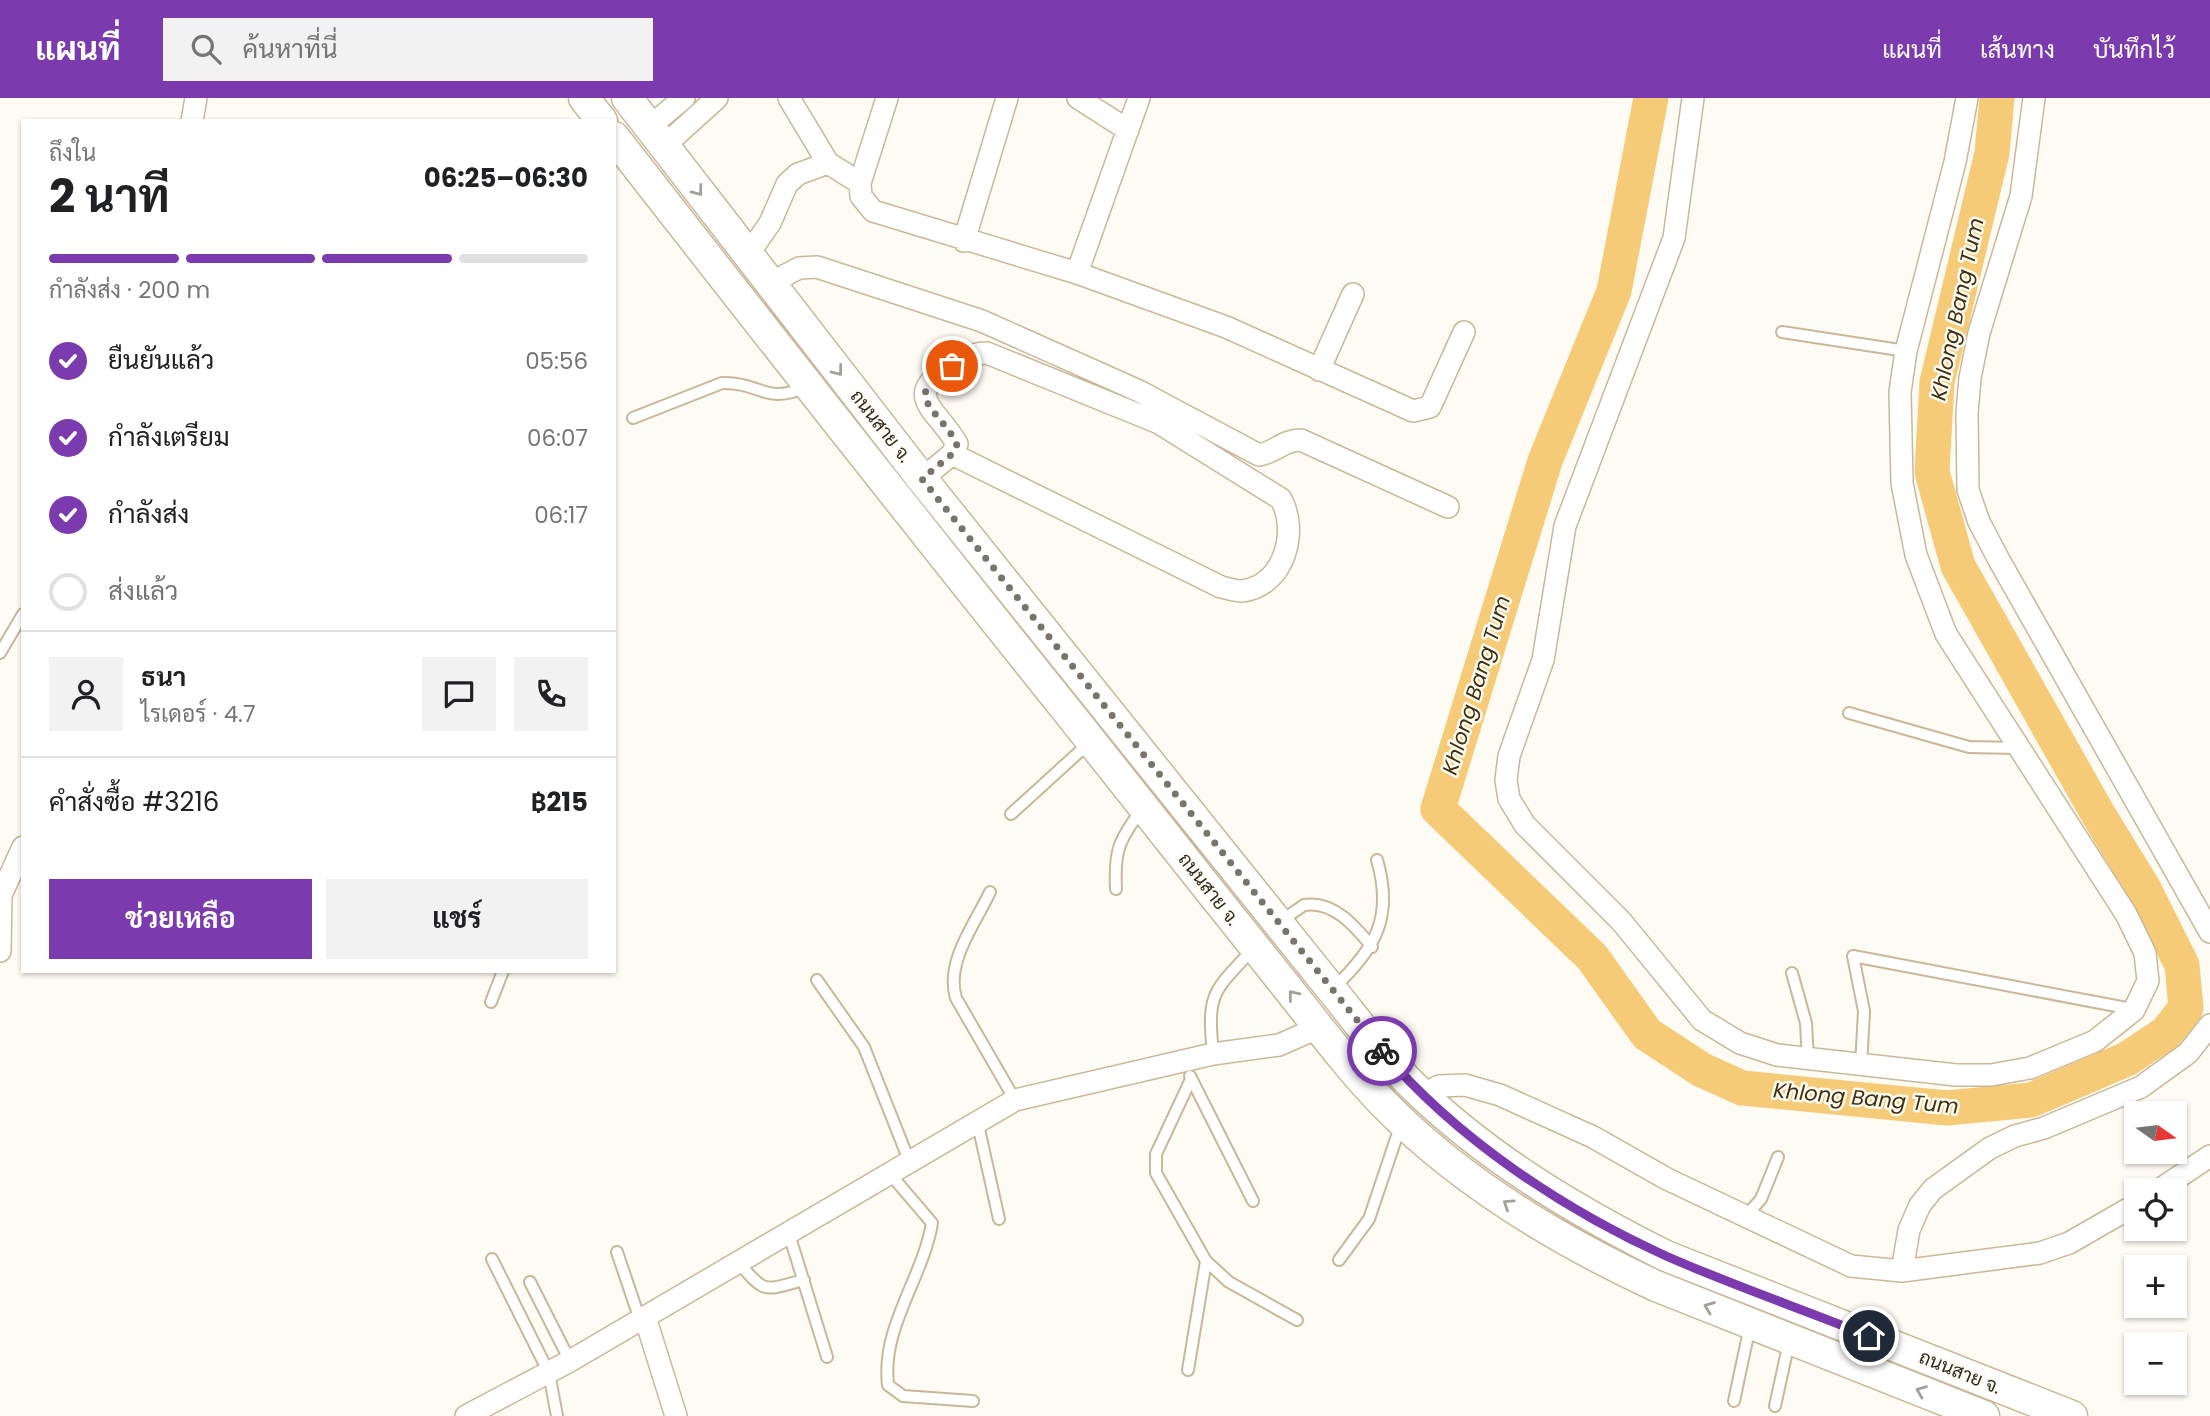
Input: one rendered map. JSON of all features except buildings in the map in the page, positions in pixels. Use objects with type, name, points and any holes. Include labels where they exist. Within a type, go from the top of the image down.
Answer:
[{"type":"main road","points":[[584,98],[600,119]]},
{"type":"main road","name":"ถนนสาย จ.","points":[[627,98],[922,479],[1383,1053],[1423,1095],[1477,1143],[1520,1173],[1643,1245],[2072,1416]]},
{"type":"main road","name":"ถนนสาย จ.","points":[[619,152],[1355,1072],[1402,1121],[1455,1166],[1553,1234],[1656,1286],[1984,1416]]},
{"type":"street","points":[[192,119],[196,98]]},
{"type":"street","points":[[657,137],[684,98]]},
{"type":"street","points":[[657,137],[717,98]]},
{"type":"street","points":[[789,98],[828,163],[860,183]]},
{"type":"street","points":[[887,98],[860,183],[861,196],[873,211],[964,241],[1077,272],[1226,327],[1413,411],[1430,407],[1464,332]]},
{"type":"street","points":[[964,241],[1007,98]]},
{"type":"street","points":[[1078,98],[1128,130]]},
{"type":"street","points":[[1077,272],[1139,98]]},
{"type":"street","points":[[1693,98],[1674,238],[1565,526],[1544,660],[1509,756],[1506,780],[1509,799],[1525,825],[1621,921],[1702,1020],[1740,1043],[1777,1055],[1808,1060],[1991,1075],[2030,1068],[2095,1041],[2134,1010],[2148,981],[2145,953],[2126,914],[1946,634],[1916,555],[1902,483],[1900,392],[1906,351],[1955,162],[1967,98]]},
{"type":"street","points":[[2034,98],[2021,196],[1979,333],[1970,378],[1968,490],[1979,522],[1999,560],[2210,932]]},
{"type":"street","points":[[747,256],[769,223],[787,184],[797,174],[828,163]]},
{"type":"street","points":[[769,284],[799,268],[817,267],[956,313],[1139,391],[1259,455],[1270,453],[1286,440],[1301,440],[1448,507]]},
{"type":"street","points":[[1319,370],[1353,294]]},
{"type":"street","points":[[922,479],[952,454],[957,444],[924,399],[924,387],[930,379],[973,354],[987,353],[1159,423],[1281,499],[1287,510],[1285,556],[1275,573],[1254,587],[1240,591],[1220,587],[952,454]]},
{"type":"street","points":[[0,951],[1,894],[21,851]]},
{"type":"street","points":[[1902,1272],[1909,1230],[1920,1205],[1933,1189],[2002,1142],[2044,1128],[2141,1087],[2188,1052],[2210,1025]]},
{"type":"street","points":[[466,1416],[570,1361],[891,1175],[977,1120],[1016,1100],[1187,1070],[1213,1054],[1279,1045],[1320,1027]]},
{"type":"street","points":[[1423,1095],[1439,1086],[1465,1086],[1500,1095],[1593,1137],[1745,1217],[1851,1266],[1902,1272],[2040,1253],[2069,1243],[2124,1211]]},
{"type":"street","points":[[2177,1178],[2210,1156]]},
{"type":"street","points":[[642,1319],[676,1416]]},
{"type":"lane","points":[[1782,332],[1906,351]]},
{"type":"lane","points":[[633,418],[722,383],[738,383],[775,396],[788,396],[808,386]]},
{"type":"lane","points":[[0,653],[21,617]]},
{"type":"lane","points":[[1849,713],[1969,747],[2017,748]]},
{"type":"lane","points":[[1011,814],[1091,741]]},
{"type":"lane","points":[[1116,889],[1114,857],[1119,839],[1143,807]]},
{"type":"lane","points":[[1332,990],[1372,947],[1379,926],[1385,885],[1377,860]]},
{"type":"lane","points":[[990,892],[953,969],[952,985],[956,998],[1016,1100]]},
{"type":"lane","points":[[1279,923],[1304,905],[1324,906],[1352,922],[1372,947]]},
{"type":"lane","points":[[1213,1054],[1209,1014],[1218,987],[1255,947]]},
{"type":"lane","points":[[1861,1066],[1864,1010],[1853,956],[2134,1010]]},
{"type":"lane","points":[[491,1002],[502,973]]},
{"type":"lane","points":[[1792,973],[1807,1023],[1808,1060]]},
{"type":"lane","points":[[817,980],[864,1047],[910,1163]]},
{"type":"lane","points":[[1187,1070],[1253,1201]]},
{"type":"lane","points":[[1187,1070],[1156,1154],[1156,1173],[1206,1261],[1229,1282],[1297,1320]]},
{"type":"lane","points":[[977,1120],[999,1219]]},
{"type":"lane","points":[[1339,1260],[1369,1219],[1402,1121]]},
{"type":"lane","points":[[1745,1217],[1761,1199],[1778,1157]]},
{"type":"lane","points":[[891,1175],[932,1223],[896,1321],[886,1368],[888,1385],[903,1396],[973,1401]]},
{"type":"lane","points":[[789,1234],[827,1357]]},
{"type":"lane","points":[[617,1252],[642,1319]]},
{"type":"lane","points":[[492,1259],[549,1373],[557,1416]]},
{"type":"lane","points":[[1188,1370],[1206,1261]]},
{"type":"lane","points":[[739,1263],[759,1287],[770,1289],[804,1280]]},
{"type":"lane","points":[[530,1282],[570,1361]]},
{"type":"lane","points":[[1734,1401],[1750,1323]]},
{"type":"lane","points":[[1775,1406],[1789,1339]]},
{"type":"waterway","name":"Khlong Bang Tum","points":[[1651,98],[1614,291],[1545,461],[1438,809],[1592,957],[1647,1034],[1702,1070],[1742,1088],[1947,1108],[2031,1100],[2127,1059],[2166,1033],[2186,1008],[2182,965],[2144,889],[2098,814],[1958,566],[1932,472],[1937,382],[1992,153],[1997,98]]},
{"type":"way so far","points":[[952,366],[930,379],[924,387],[924,399],[957,444],[952,454],[922,479],[1382,1051]]},
{"type":"route","points":[[1382,1051],[1409,1082],[1477,1143],[1520,1173],[1621,1234],[1666,1256],[1869,1336]]}]
